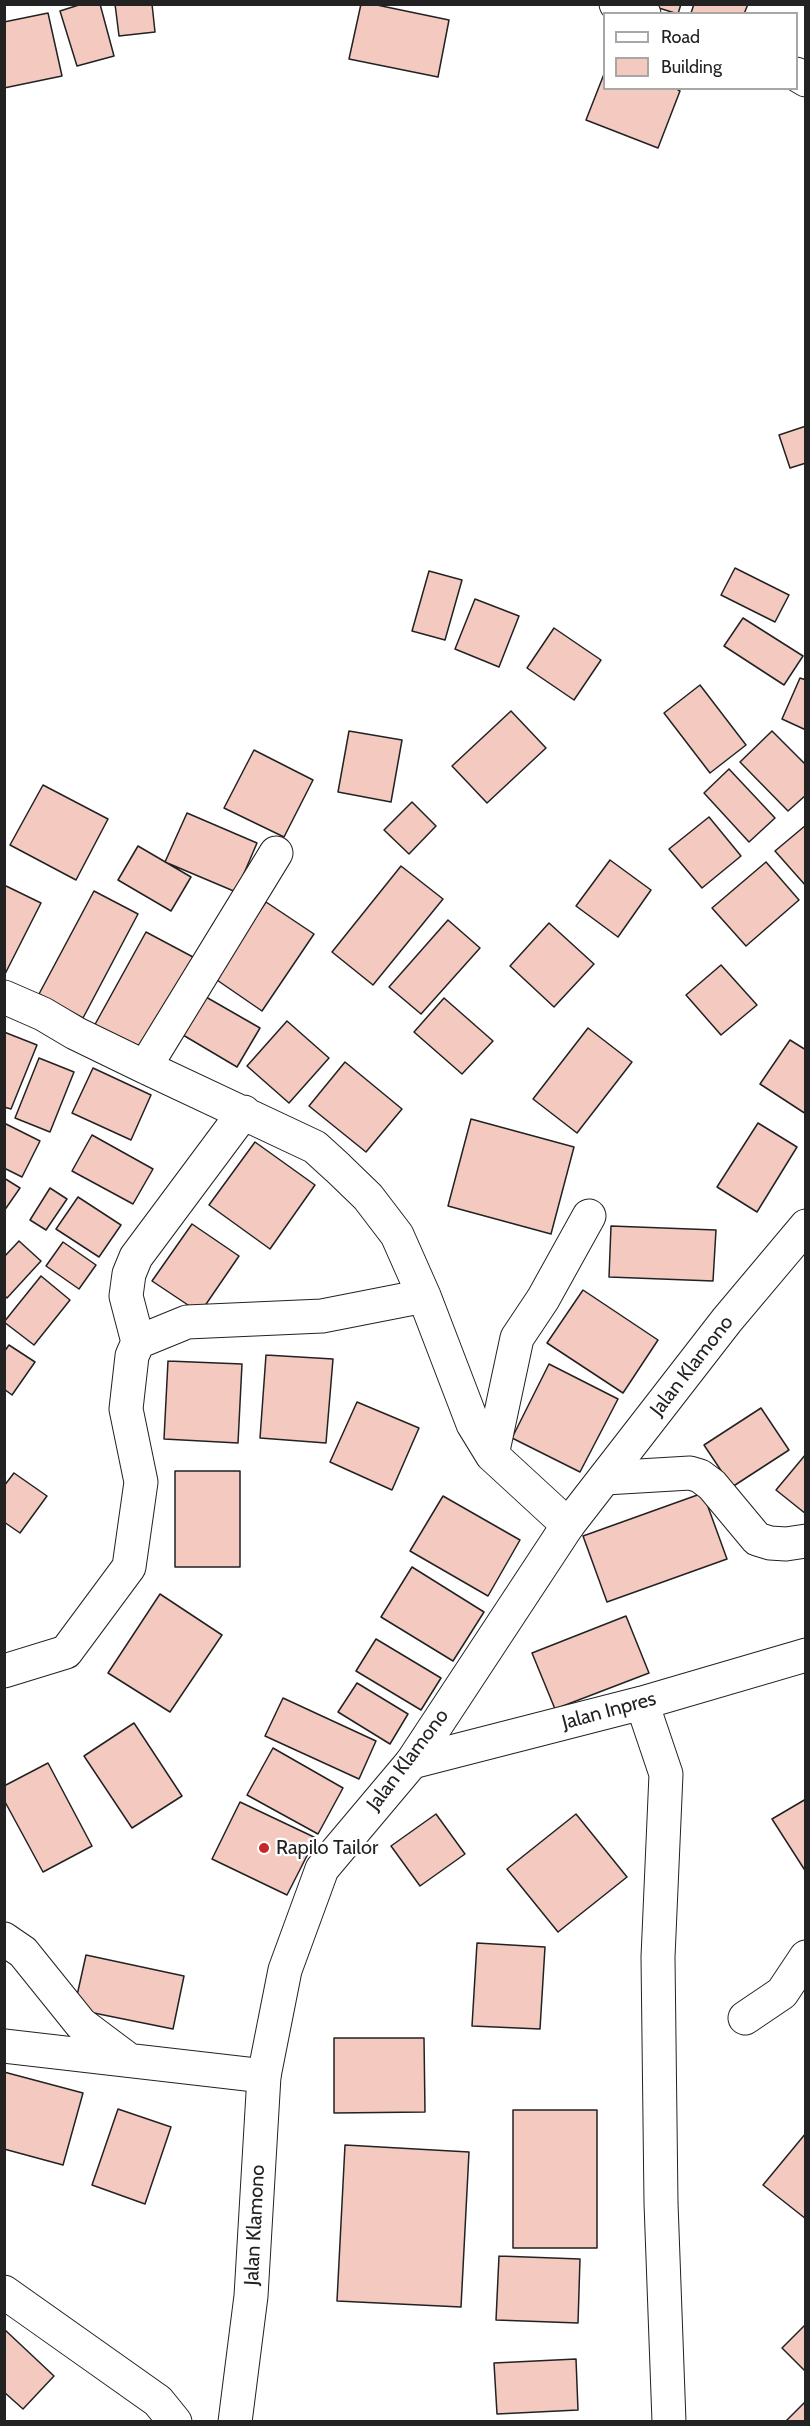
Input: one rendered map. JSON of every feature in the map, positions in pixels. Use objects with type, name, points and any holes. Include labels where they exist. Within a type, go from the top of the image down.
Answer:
[{"type":"street","points":[[616,4],[638,12]]},
{"type":"street","points":[[145,1067],[276,853]]},
{"type":"street","points":[[4,997],[315,1147],[368,1197],[397,1235],[424,1296],[472,1424],[492,1455],[568,1525]]},
{"type":"street","points":[[4,1671],[66,1652],[129,1567],[141,1482],[126,1409],[132,1356],[138,1342],[126,1296],[129,1274],[136,1257],[244,1112]]},
{"type":"street","points":[[492,1455],[517,1338],[543,1299],[589,1216]]},
{"type":"street","name":"Jalan Klamono","points":[[235,2421],[251,2296],[264,2076],[285,1970],[322,1869],[412,1762],[568,1525],[727,1320],[806,1226]]},
{"type":"street","points":[[138,1342],[187,1323],[322,1316],[424,1296]]},
{"type":"street","points":[[605,1478],[690,1473],[700,1476],[712,1485],[757,1539],[786,1544],[806,1541]]},
{"type":"street","name":"Jalan Inpres","points":[[412,1762],[642,1703],[806,1655]]},
{"type":"street","points":[[642,1703],[666,1774],[658,1957],[662,2203],[669,2421]]},
{"type":"street","points":[[4,1939],[23,1952],[81,2024],[129,2060]]},
{"type":"street","points":[[745,2018],[782,1993],[806,1956]]},
{"type":"street","points":[[4,2046],[264,2076]]},
{"type":"street","points":[[4,2292],[158,2401],[174,2421]]},
{"type":"building","points":[[82,4],[100,4],[114,56],[77,66],[60,11]]},
{"type":"building","points":[[115,4],[152,4],[155,32],[119,36]]},
{"type":"building","points":[[361,4],[372,4],[449,20],[438,77],[349,59]]},
{"type":"building","points":[[646,4],[681,4],[679,12]]},
{"type":"building","points":[[694,4],[748,4],[745,12],[691,12]]},
{"type":"building","points":[[48,13],[62,76],[4,88],[4,22]]},
{"type":"building","points":[[603,77],[603,90],[680,91],[658,148],[586,120]]},
{"type":"building","points":[[806,426],[806,463],[790,468],[779,435]]},
{"type":"building","points":[[735,568],[789,595],[775,622],[721,595]]},
{"type":"building","points":[[429,571],[462,580],[445,640],[412,631]]},
{"type":"building","points":[[475,599],[519,616],[499,667],[455,649]]},
{"type":"building","points":[[743,618],[803,656],[784,685],[724,646]]},
{"type":"building","points":[[554,628],[601,660],[574,700],[527,668]]},
{"type":"building","points":[[800,678],[806,680],[806,730],[782,719]]},
{"type":"building","points":[[700,685],[746,745],[710,773],[664,713]]},
{"type":"building","points":[[511,711],[546,748],[487,803],[452,766]]},
{"type":"building","points":[[349,731],[402,740],[391,802],[338,792]]},
{"type":"building","points":[[772,731],[806,765],[806,795],[788,811],[740,762]]},
{"type":"building","points":[[254,750],[313,780],[284,837],[224,808]]},
{"type":"building","points":[[729,769],[775,818],[749,842],[704,793]]},
{"type":"building","points":[[43,785],[108,819],[76,880],[10,845]]},
{"type":"building","points":[[412,802],[436,826],[409,854],[384,830]]},
{"type":"building","points":[[187,813],[257,843],[236,892],[165,862]]},
{"type":"building","points":[[709,817],[741,856],[702,888],[669,849]]},
{"type":"building","points":[[806,825],[806,886],[775,851]]},
{"type":"building","points":[[138,846],[191,877],[171,911],[118,880]]},
{"type":"building","points":[[610,860],[651,890],[618,937],[576,906]]},
{"type":"building","points":[[766,862],[799,900],[746,946],[712,908]]},
{"type":"building","points":[[401,866],[443,899],[373,985],[332,952]]},
{"type":"building","points":[[4,885],[41,903],[5,974],[4,973]]},
{"type":"building","points":[[94,891],[138,914],[83,1018],[39,994]]},
{"type":"building","points":[[266,902],[314,934],[262,1011],[214,978]]},
{"type":"building","points":[[448,920],[480,948],[421,1014],[389,987]]},
{"type":"building","points":[[549,923],[594,964],[554,1007],[510,966]]},
{"type":"building","points":[[146,932],[193,957],[140,1053],[93,1028]]},
{"type":"building","points":[[721,965],[757,1005],[721,1035],[686,995]]},
{"type":"building","points":[[206,997],[260,1028],[237,1067],[183,1035]]},
{"type":"building","points":[[444,998],[493,1041],[462,1074],[414,1032]]},
{"type":"building","points":[[287,1021],[329,1058],[289,1103],[247,1066]]},
{"type":"building","points":[[588,1028],[632,1062],[577,1133],[533,1099]]},
{"type":"building","points":[[4,1032],[37,1045],[11,1109],[4,1107]]},
{"type":"building","points":[[790,1040],[806,1050],[806,1114],[760,1084]]},
{"type":"building","points":[[39,1058],[74,1072],[50,1132],[15,1118]]},
{"type":"building","points":[[345,1062],[402,1109],[366,1152],[309,1106]]},
{"type":"building","points":[[93,1068],[151,1095],[131,1140],[72,1113]]},
{"type":"building","points":[[471,1119],[574,1147],[551,1234],[448,1206]]},
{"type":"building","points":[[4,1123],[40,1141],[22,1177],[4,1168]]},
{"type":"building","points":[[758,1123],[797,1147],[757,1212],[717,1187]]},
{"type":"building","points":[[92,1135],[153,1169],[133,1204],[72,1171]]},
{"type":"building","points":[[255,1142],[315,1185],[270,1249],[209,1205]]},
{"type":"building","points":[[4,1178],[20,1188],[4,1211]]},
{"type":"building","points":[[50,1188],[67,1199],[46,1230],[30,1220]]},
{"type":"building","points":[[78,1197],[121,1225],[99,1257],[56,1229]]},
{"type":"building","points":[[192,1224],[239,1256],[200,1313],[152,1281]]},
{"type":"building","points":[[611,1226],[716,1230],[713,1281],[609,1277]]},
{"type":"building","points":[[19,1241],[41,1261],[7,1298],[4,1295],[4,1257]]},
{"type":"building","points":[[63,1242],[96,1265],[79,1289],[46,1266]]},
{"type":"building","points":[[41,1276],[70,1300],[34,1345],[4,1322]]},
{"type":"building","points":[[583,1290],[658,1340],[623,1393],[547,1343]]},
{"type":"building","points":[[9,1345],[35,1362],[12,1395],[4,1389],[4,1352]]},
{"type":"building","points":[[266,1355],[333,1359],[326,1443],[260,1438]]},
{"type":"building","points":[[168,1361],[242,1364],[238,1443],[164,1439]]},
{"type":"building","points":[[549,1364],[618,1399],[580,1472],[512,1438]]},
{"type":"building","points":[[357,1402],[419,1428],[392,1490],[330,1462]]},
{"type":"building","points":[[761,1408],[789,1450],[732,1487],[704,1445]]},
{"type":"building","points":[[806,1454],[806,1514],[776,1490]]},
{"type":"building","points":[[175,1471],[240,1471],[240,1567],[175,1567]]},
{"type":"building","points":[[14,1473],[47,1496],[20,1533],[4,1522],[4,1486]]},
{"type":"building","points":[[703,1493],[727,1559],[607,1602],[583,1536]]},
{"type":"building","points":[[443,1496],[520,1540],[488,1596],[410,1551]]},
{"type":"building","points":[[412,1567],[484,1612],[453,1661],[381,1617]]},
{"type":"building","points":[[160,1594],[222,1635],[170,1712],[108,1673]]},
{"type":"building","points":[[626,1616],[649,1673],[555,1709],[532,1653]]},
{"type":"building","points":[[376,1639],[441,1678],[421,1710],[356,1671]]},
{"type":"building","points":[[357,1683],[408,1714],[390,1744],[338,1712]]},
{"type":"building","points":[[283,1698],[376,1741],[359,1779],[265,1736]]},
{"type":"building","points":[[134,1723],[182,1796],[132,1828],[84,1756]]},
{"type":"building","points":[[273,1748],[343,1788],[318,1834],[247,1795]]},
{"type":"building","points":[[48,1763],[92,1846],[43,1872],[4,1800],[4,1786]]},
{"type":"building","points":[[806,1799],[806,1872],[772,1819]]},
{"type":"building","name":"Rapilo Tailor","points":[[240,1802],[316,1838],[287,1895],[212,1859]]},
{"type":"building","points":[[436,1814],[465,1854],[420,1886],[391,1846]]},
{"type":"building","points":[[576,1814],[627,1877],[558,1932],[507,1869]]},
{"type":"building","points":[[477,1943],[545,1947],[540,2029],[472,2026]]},
{"type":"building","points":[[86,1955],[184,1976],[173,2029],[74,2009]]},
{"type":"building","points":[[334,2038],[424,2038],[425,2112],[334,2113]]},
{"type":"building","points":[[4,2072],[83,2093],[63,2165],[4,2149]]},
{"type":"building","points":[[118,2109],[171,2127],[145,2204],[92,2185]]},
{"type":"building","points":[[513,2110],[597,2110],[597,2248],[513,2248]]},
{"type":"building","points":[[806,2133],[806,2219],[763,2185]]},
{"type":"building","points":[[345,2145],[469,2152],[461,2307],[337,2301]]},
{"type":"building","points":[[499,2256],[580,2259],[578,2323],[496,2320]]},
{"type":"building","points":[[806,2324],[806,2372],[782,2348]]},
{"type":"building","points":[[4,2329],[54,2376],[23,2409],[4,2392]]},
{"type":"building","points":[[576,2359],[578,2410],[497,2414],[494,2363]]},
{"type":"building","points":[[806,2401],[806,2422],[785,2422]]},
{"type":"place","name":"Rapilo Tailor","points":[[264,1848]]}]
